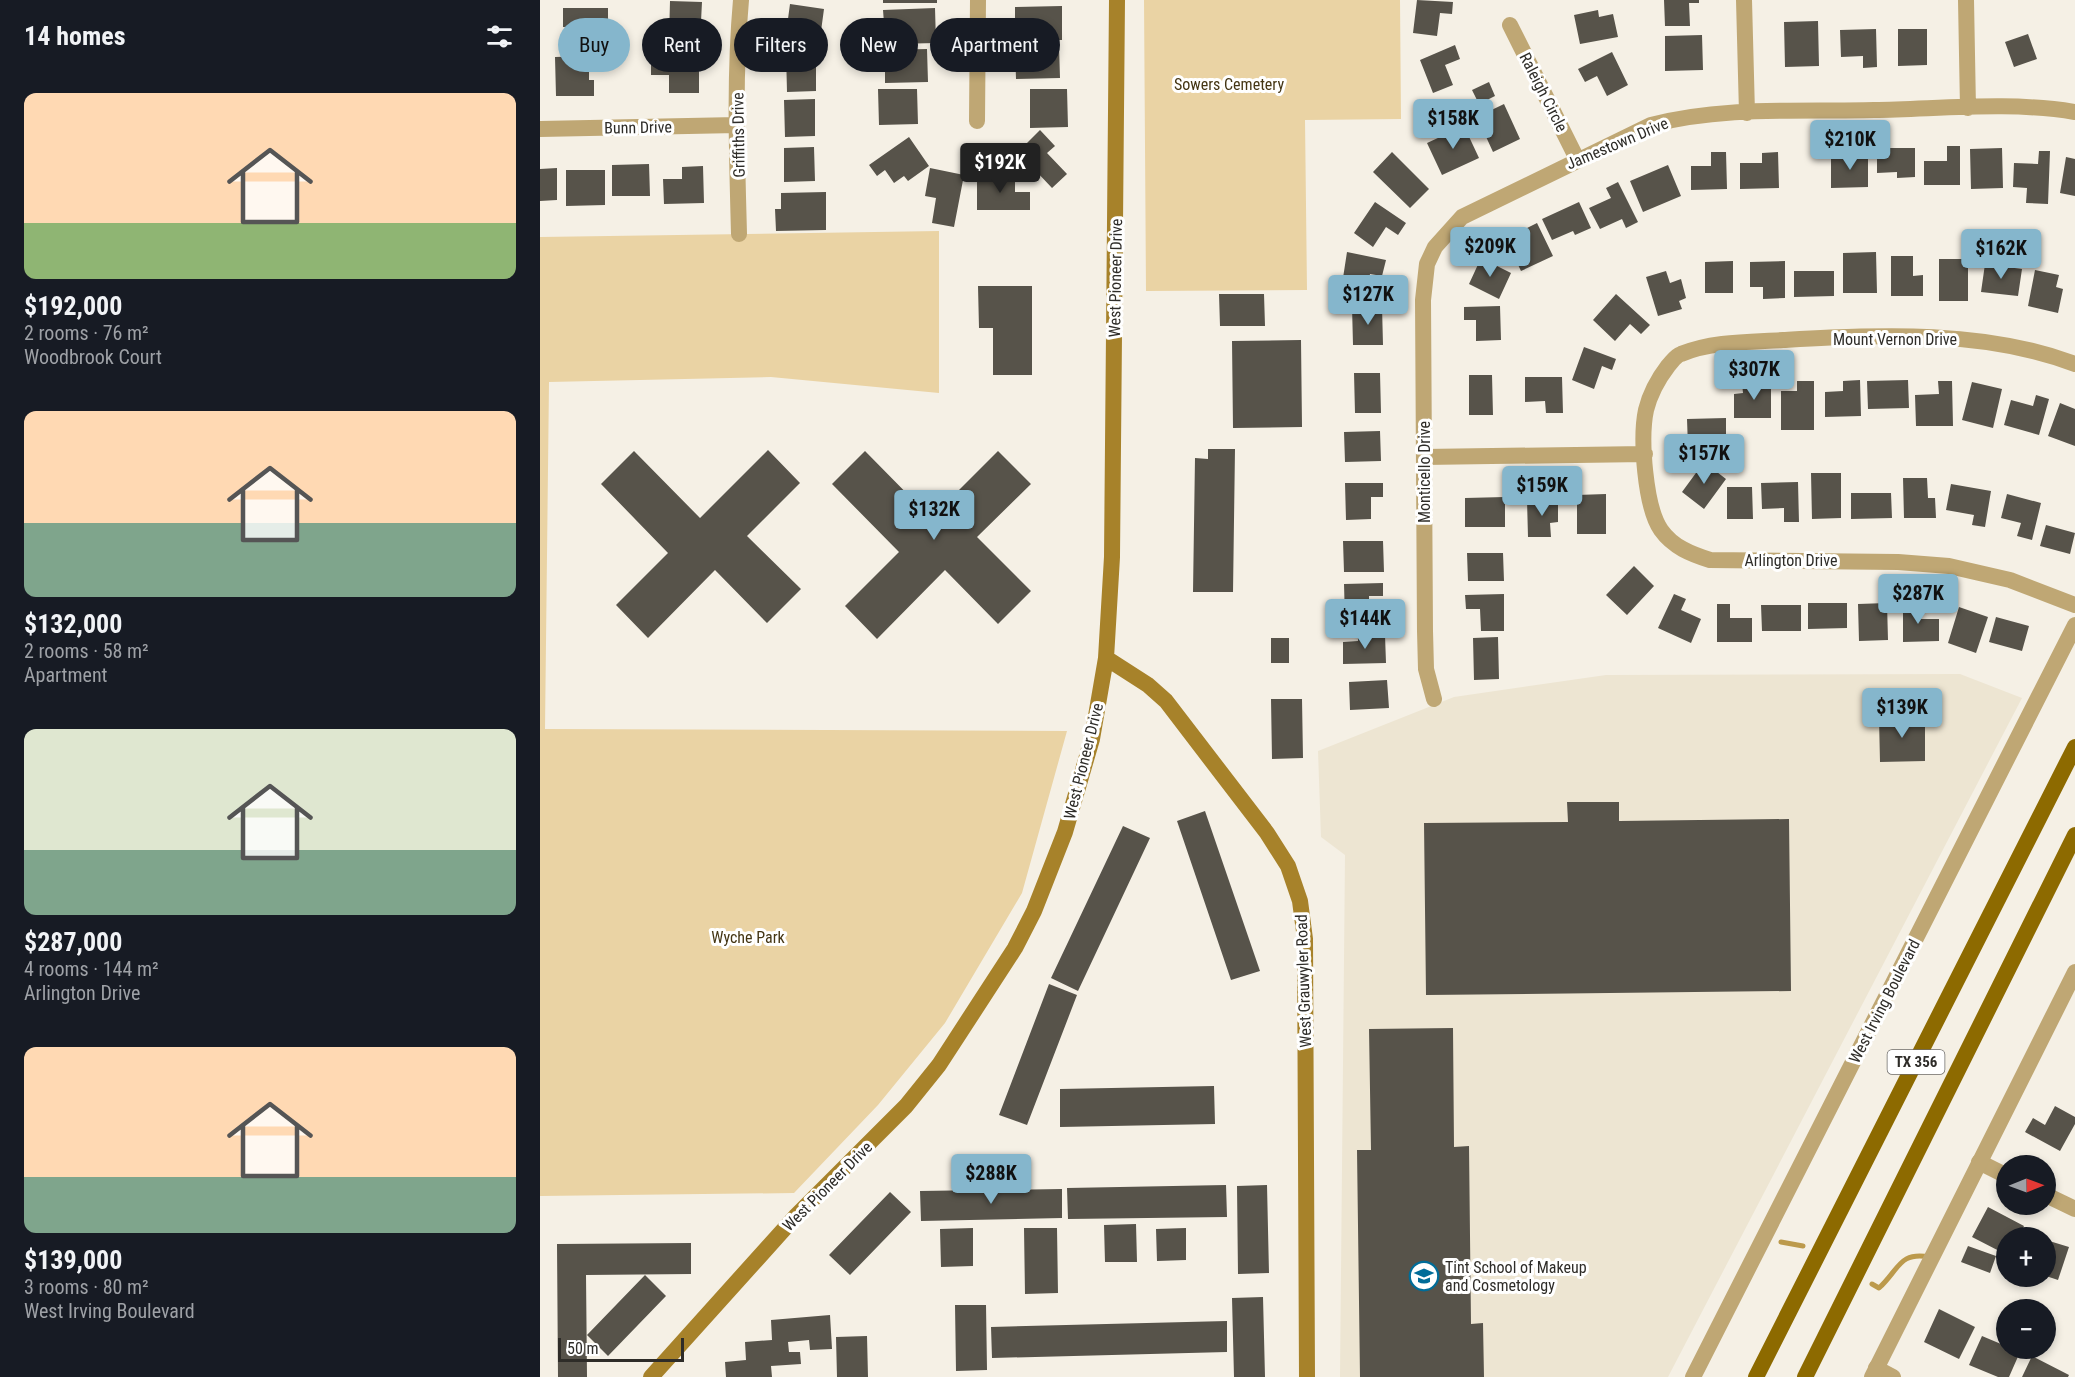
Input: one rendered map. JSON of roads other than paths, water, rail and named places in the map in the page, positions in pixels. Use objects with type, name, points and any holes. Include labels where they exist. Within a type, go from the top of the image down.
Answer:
[{"type":"main road","name":"West Pioneer Drive","points":[[651,1377],[795,1217],[906,1106],[939,1065],[994,984],[1034,911],[1065,832],[1092,739],[1106,658],[1112,557],[1117,0]]},
{"type":"main road","name":"West Grauwyler Road","points":[[1106,658],[1148,685],[1166,702],[1268,833],[1288,866],[1300,901],[1305,939],[1307,1377]]},
{"type":"main road","name":"TX 356","points":[[1756,1377],[2075,747]]},
{"type":"main road","name":"TX 356","points":[[1805,1377],[2075,836]]},
{"type":"street","name":"Griffiths Drive","points":[[739,234],[737,39],[741,0]]},
{"type":"street","points":[[976,121],[978,0]]},
{"type":"street","points":[[1744,0],[1747,113]]},
{"type":"street","points":[[1966,0],[1968,108]]},
{"type":"street","name":"Raleigh Circle","points":[[1510,25],[1577,159]]},
{"type":"street","name":"Jamestown Drive","points":[[1435,247],[1462,217],[1577,159],[1652,125],[1677,118],[1747,113],[1968,108],[2039,108],[2075,112]]},
{"type":"street","name":"Bunn Drive","points":[[540,129],[737,125]]},
{"type":"street","name":"Monticello Drive","points":[[1434,699],[1426,669],[1423,300],[1427,264],[1435,247]]},
{"type":"street","name":"Mount Vernon Drive","points":[[1646,454],[1646,411],[1658,378],[1678,354],[1716,344],[1837,338],[1961,338],[2032,350],[2075,363]]},
{"type":"street","points":[[1424,457],[1646,454]]},
{"type":"street","name":"Arlington Drive","points":[[1646,454],[1646,486],[1651,510],[1668,539],[1690,554],[1710,560],[1886,562],[1949,566],[2010,580],[2075,605]]},
{"type":"street","name":"West Irving Boulevard","points":[[1693,1377],[2075,625]]},
{"type":"street","points":[[1893,1377],[1874,1373],[2075,972]]},
{"type":"street","points":[[1979,1162],[1996,1170]]},
{"type":"street","points":[[2056,1200],[2075,1209]]},
{"type":"waterway","points":[[1781,1242],[1803,1246]]},
{"type":"waterway","points":[[1872,1284],[1879,1288],[1906,1259],[1920,1256],[1930,1257]]},
{"type":"place","name":"Tint School of Makeup and Cosmetology","points":[[1424,1276]]},
{"type":"park label","name":"Sowers Cemetery","points":[[1229,84]]},
{"type":"park label","name":"Wyche Park","points":[[748,937]]}]
